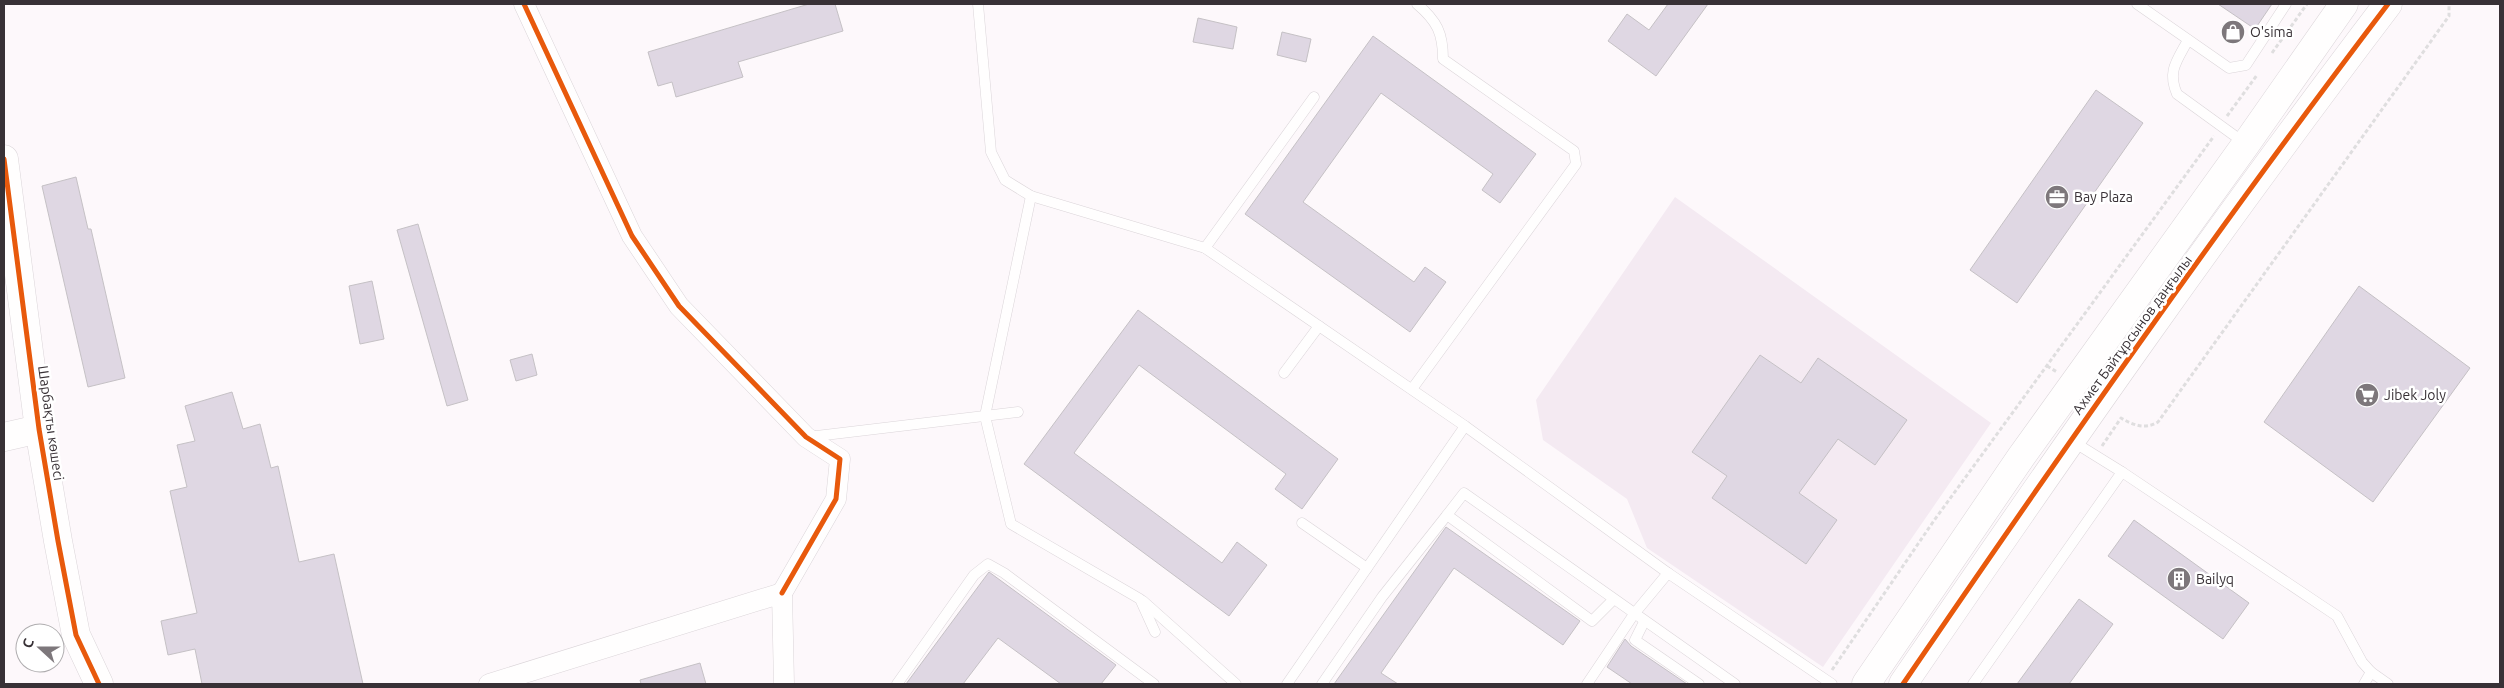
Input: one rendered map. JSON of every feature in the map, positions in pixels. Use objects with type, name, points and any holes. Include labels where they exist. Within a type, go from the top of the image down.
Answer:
[{"type":"street","points":[[524,4],[632,236],[679,306],[806,437],[840,458],[836,500],[782,593],[784,684]]},
{"type":"street","name":"Ахмет Байтұрсынов даңғылы","points":[[1866,684],[2046,423],[2344,4]]},
{"type":"street","name":"Ахмет Байтұрсынов даңғылы","points":[[1903,684],[2070,440],[2322,90],[2388,4]]},
{"type":"street","points":[[2322,90],[2360,66],[2409,4]]},
{"type":"street","name":"Шарбақты көшесі","points":[[5,169],[39,429],[76,635],[98,684]]},
{"type":"street","points":[[2046,423],[2070,440]]},
{"type":"street","points":[[4,437],[39,429]]},
{"type":"street","points":[[489,684],[782,593]]},
{"type":"lane","points":[[978,4],[991,152],[1005,180],[1031,196],[1205,248],[1465,426],[1668,573],[1829,682]]},
{"type":"lane","points":[[1412,389],[1576,164],[1574,151],[1568,146],[1443,59],[1443,40],[1431,16],[1417,4]]},
{"type":"lane","points":[[2137,4],[2229,68],[2246,65],[2286,4]]},
{"type":"lane","points":[[2188,40],[2172,71],[2173,84],[2177,94],[2246,144]]},
{"type":"lane","points":[[1205,248],[1314,97]]},
{"type":"lane","points":[[1031,196],[985,416],[1012,524],[1140,599],[1236,684]]},
{"type":"lane","points":[[1284,373],[1319,326]]},
{"type":"lane","points":[[806,437],[1018,412]]},
{"type":"lane","points":[[1290,683],[1465,426]]},
{"type":"lane","points":[[2070,440],[2122,472],[2337,616],[2362,662],[2388,684]]},
{"type":"lane","points":[[1973,684],[2122,472]]},
{"type":"lane","points":[[1322,684],[1382,597],[1464,493],[1644,622],[1735,684]]},
{"type":"lane","points":[[1447,515],[1592,621],[1614,599]]},
{"type":"lane","points":[[1302,523],[1367,568]]},
{"type":"lane","points":[[897,684],[974,574],[988,564],[1004,573],[1154,684]]},
{"type":"lane","points":[[1587,684],[1634,614],[1668,573]]},
{"type":"lane","points":[[1140,599],[1155,632]]},
{"type":"lane","points":[[1644,622],[1635,640],[1699,684]]},
{"type":"lane","points":[[2364,684],[2372,672]]},
{"type":"path","points":[[2267,61],[2307,4]]},
{"type":"path","points":[[2095,457],[2121,418],[2133,425],[2150,427],[2158,422],[2449,16],[2450,4]]},
{"type":"path","points":[[1829,682],[1933,522],[2261,69]]},
{"type":"shaded area","points":[[1675,197],[1991,423],[1823,667],[1647,548],[1627,499],[1543,440],[1536,400]]},
{"type":"building","points":[[809,4],[835,4],[843,31],[738,62],[743,77],[676,97],[672,82],[658,86],[648,52]]},
{"type":"building","points":[[1668,4],[1708,4],[1656,76],[1608,41],[1627,14],[1649,30]]},
{"type":"building","points":[[2218,4],[2272,4],[2255,29]]},
{"type":"building","points":[[1198,18],[1237,27],[1233,49],[1193,42]]},
{"type":"building","points":[[1282,32],[1311,39],[1306,62],[1277,55]]},
{"type":"building","points":[[1373,36],[1536,154],[1500,203],[1482,190],[1493,174],[1381,93],[1303,202],[1414,282],[1425,267],[1446,282],[1410,332],[1245,214]]},
{"type":"building","name":"Bay Plaza","points":[[2096,90],[2143,123],[2017,303],[1970,270]]},
{"type":"building","points":[[76,177],[88,229],[91,229],[125,378],[88,387],[42,186]]},
{"type":"building","points":[[418,224],[468,400],[447,406],[397,230]]},
{"type":"building","points":[[372,281],[384,339],[360,344],[349,286]]},
{"type":"building","name":"Jibek Joly","points":[[2359,286],[2470,368],[2373,502],[2264,422]]},
{"type":"building","points":[[1138,310],[1338,459],[1302,509],[1275,489],[1286,474],[1139,365],[1074,453],[1222,563],[1237,542],[1267,565],[1229,616],[1024,464]]},
{"type":"building","points":[[532,354],[537,375],[516,381],[510,360]]},
{"type":"building","points":[[1760,355],[1801,383],[1818,358],[1907,420],[1875,465],[1838,439],[1799,493],[1837,520],[1806,564],[1712,498],[1727,476],[1692,452]]},
{"type":"building","points":[[232,392],[243,429],[260,424],[271,468],[278,466],[299,562],[334,554],[363,684],[202,684],[195,649],[168,655],[161,621],[197,613],[170,491],[187,487],[177,445],[195,441],[185,406]]},
{"type":"building","name":"Bailyq","points":[[2134,520],[2249,603],[2223,639],[2108,556]]},
{"type":"building","points":[[1446,527],[1580,621],[1563,645],[1454,568],[1381,673],[1398,684],[1334,684]]},
{"type":"building","points":[[989,572],[1116,665],[1101,684],[1061,684],[998,638],[963,684],[906,684]]},
{"type":"building","points":[[2079,599],[2113,624],[2069,684],[2017,684]]},
{"type":"building","points":[[1625,639],[1631,646],[1687,684],[1632,684],[1607,667]]},
{"type":"building","points":[[700,663],[706,684],[641,684],[640,680]]},
{"type":"cycle path","points":[[524,4],[632,236],[679,306],[806,437],[840,459],[836,499],[782,593]]},
{"type":"cycle path","points":[[1903,684],[2141,341],[2263,172],[2388,4]]},
{"type":"cycle path","points":[[4,159],[39,429],[58,541],[76,635],[99,684]]},
{"type":"place","name":"O'sima","points":[[2233,32]]},
{"type":"place","name":"Bay Plaza","points":[[2057,197]]},
{"type":"place","name":"Jibek Joly","points":[[2367,395]]},
{"type":"place","name":"Bailyq","points":[[2179,579]]}]
